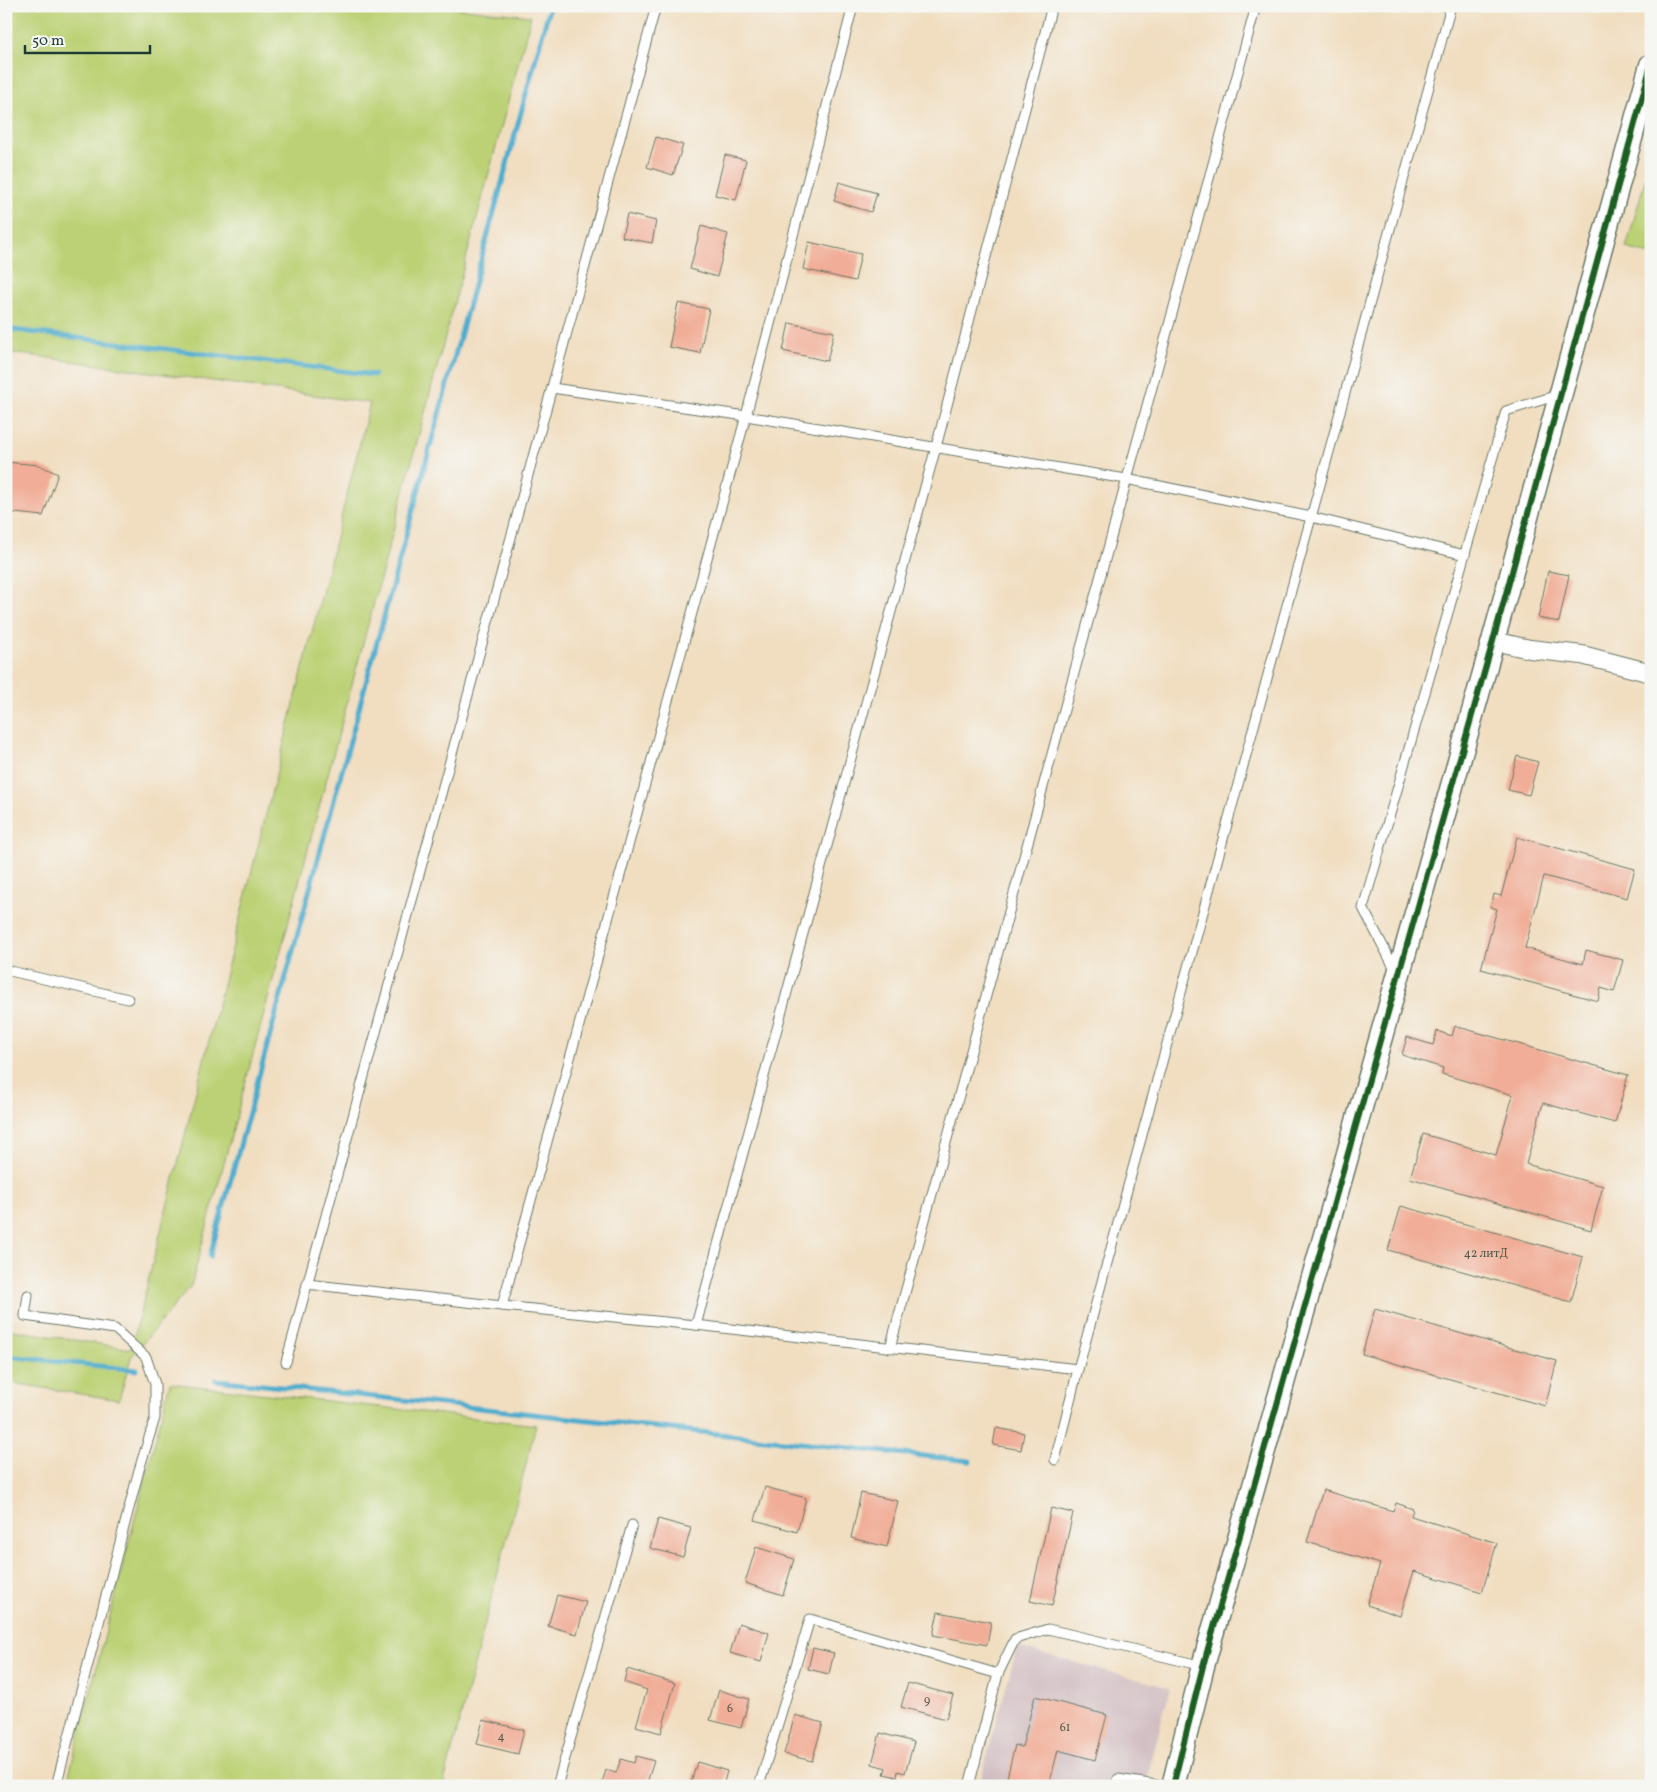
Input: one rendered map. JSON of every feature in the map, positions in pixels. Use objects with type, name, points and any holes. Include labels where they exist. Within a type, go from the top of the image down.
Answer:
[{"type":"street","points":[[1173,1786],[1203,1666],[1493,641],[1651,64]]},
{"type":"street","points":[[1493,641],[1530,649],[1582,655],[1651,673]]},
{"type":"lane","points":[[286,1362],[656,6]]},
{"type":"lane","points":[[502,1306],[746,416],[853,6]]},
{"type":"lane","points":[[696,1325],[936,447],[1052,6]]},
{"type":"lane","points":[[890,1348],[1256,6]]},
{"type":"lane","points":[[1055,1460],[1078,1369],[1451,6]]},
{"type":"lane","points":[[552,388],[746,416],[1126,478],[1311,517],[1465,555]]},
{"type":"lane","points":[[1398,975],[1362,908],[1506,411],[1560,394]]},
{"type":"lane","points":[[6,970],[128,999]]},
{"type":"lane","points":[[307,1284],[696,1325],[1078,1369]]},
{"type":"lane","points":[[28,1294],[25,1316],[115,1329],[146,1357],[155,1384],[155,1418],[56,1786]]},
{"type":"lane","points":[[558,1786],[632,1525]]},
{"type":"lane","points":[[759,1786],[810,1619],[998,1674]]},
{"type":"lane","points":[[969,1786],[998,1674],[1015,1639],[1048,1629],[1203,1666]]},
{"type":"lane","points":[[1118,1779],[1162,1786]]},
{"type":"shaded area","points":[[1017,1647],[1170,1688],[1145,1786],[979,1786]]},
{"type":"green space","points":[[6,6],[435,6],[531,16],[191,1286],[131,1357],[119,1400],[6,1382],[6,1329],[131,1349],[370,403],[6,352]]},
{"type":"green space","points":[[1651,159],[1651,255],[1626,248]]},
{"type":"green space","points":[[170,1383],[536,1425],[443,1786],[66,1786]]},
{"type":"building","points":[[656,137],[683,145],[673,175],[647,167]]},
{"type":"building","points":[[725,155],[746,160],[736,200],[715,195]]},
{"type":"building","points":[[839,182],[877,193],[871,212],[834,201]]},
{"type":"building","points":[[627,214],[656,221],[652,243],[622,237]]},
{"type":"building","points":[[701,226],[728,234],[717,277],[690,269]]},
{"type":"building","points":[[809,242],[861,254],[855,281],[803,269]]},
{"type":"building","points":[[678,303],[709,309],[700,353],[669,347]]},
{"type":"building","points":[[789,323],[834,332],[827,361],[783,351]]},
{"type":"building","points":[[6,462],[39,465],[58,474],[43,516],[6,512]]},
{"type":"building","points":[[1548,571],[1569,575],[1559,622],[1538,618]]},
{"type":"building","points":[[1517,756],[1538,762],[1529,795],[1508,790]]},
{"type":"building","points":[[1517,837],[1635,869],[1627,898],[1544,876],[1525,948],[1583,964],[1586,950],[1623,960],[1614,992],[1601,988],[1598,1001],[1481,969],[1497,909],[1491,907],[1494,894],[1501,896]]},
{"type":"building","points":[[1455,1026],[1628,1075],[1615,1123],[1543,1103],[1526,1164],[1603,1186],[1591,1230],[1410,1178],[1423,1134],[1496,1155],[1513,1095],[1442,1074],[1443,1068],[1402,1055],[1407,1037],[1433,1045],[1437,1031],[1452,1036]]},
{"type":"building","points":[[1401,1206],[1583,1257],[1571,1302],[1388,1250]]},
{"type":"building","points":[[1375,1309],[1557,1361],[1545,1406],[1362,1354]]},
{"type":"building","points":[[996,1428],[1024,1433],[1021,1450],[993,1445]]},
{"type":"building","points":[[765,1487],[806,1498],[797,1532],[755,1520]]},
{"type":"building","points":[[1323,1490],[1393,1511],[1396,1503],[1413,1509],[1411,1516],[1497,1543],[1482,1592],[1414,1571],[1400,1616],[1367,1605],[1380,1564],[1307,1542]]},
{"type":"building","points":[[861,1493],[898,1501],[887,1547],[851,1538]]},
{"type":"building","points":[[1051,1508],[1073,1513],[1052,1606],[1030,1601]]},
{"type":"building","points":[[658,1519],[691,1528],[683,1557],[650,1548]]},
{"type":"building","points":[[756,1547],[794,1559],[783,1595],[745,1583]]},
{"type":"building","points":[[557,1595],[586,1602],[577,1634],[548,1626]]},
{"type":"building","points":[[938,1612],[991,1622],[987,1645],[933,1635]]},
{"type":"building","points":[[739,1623],[769,1633],[761,1662],[730,1653]]},
{"type":"building","points":[[813,1648],[834,1653],[829,1674],[808,1669]]},
{"type":"building","points":[[627,1669],[675,1683],[661,1733],[636,1726],[647,1690],[624,1682]]},
{"type":"building","points":[[908,1683],[953,1695],[946,1719],[901,1707]]},
{"type":"building","points":[[719,1690],[749,1699],[741,1728],[710,1720]]},
{"type":"building","points":[[1035,1696],[1107,1715],[1095,1760],[1058,1750],[1049,1786],[1005,1786],[1015,1745],[1022,1747]]},
{"type":"building","points":[[795,1715],[823,1723],[812,1761],[784,1754]]},
{"type":"building","points":[[483,1720],[524,1730],[518,1754],[477,1744]]},
{"type":"building","points":[[880,1733],[914,1742],[905,1773],[898,1771],[897,1777],[884,1774],[886,1768],[872,1764]]},
{"type":"building","points":[[636,1756],[654,1761],[646,1786],[601,1786],[606,1770],[616,1773],[621,1759],[634,1763]]},
{"type":"building","points":[[697,1762],[727,1771],[723,1786],[690,1786]]},
{"type":"waterway","points":[[210,1256],[550,6]]},
{"type":"waterway","points":[[6,329],[374,375]]},
{"type":"waterway","points":[[6,1356],[137,1370]]},
{"type":"waterway","points":[[216,1380],[970,1461]]},
{"type":"cycle path","points":[[1173,1786],[1203,1666],[1493,641],[1651,65]]}]
